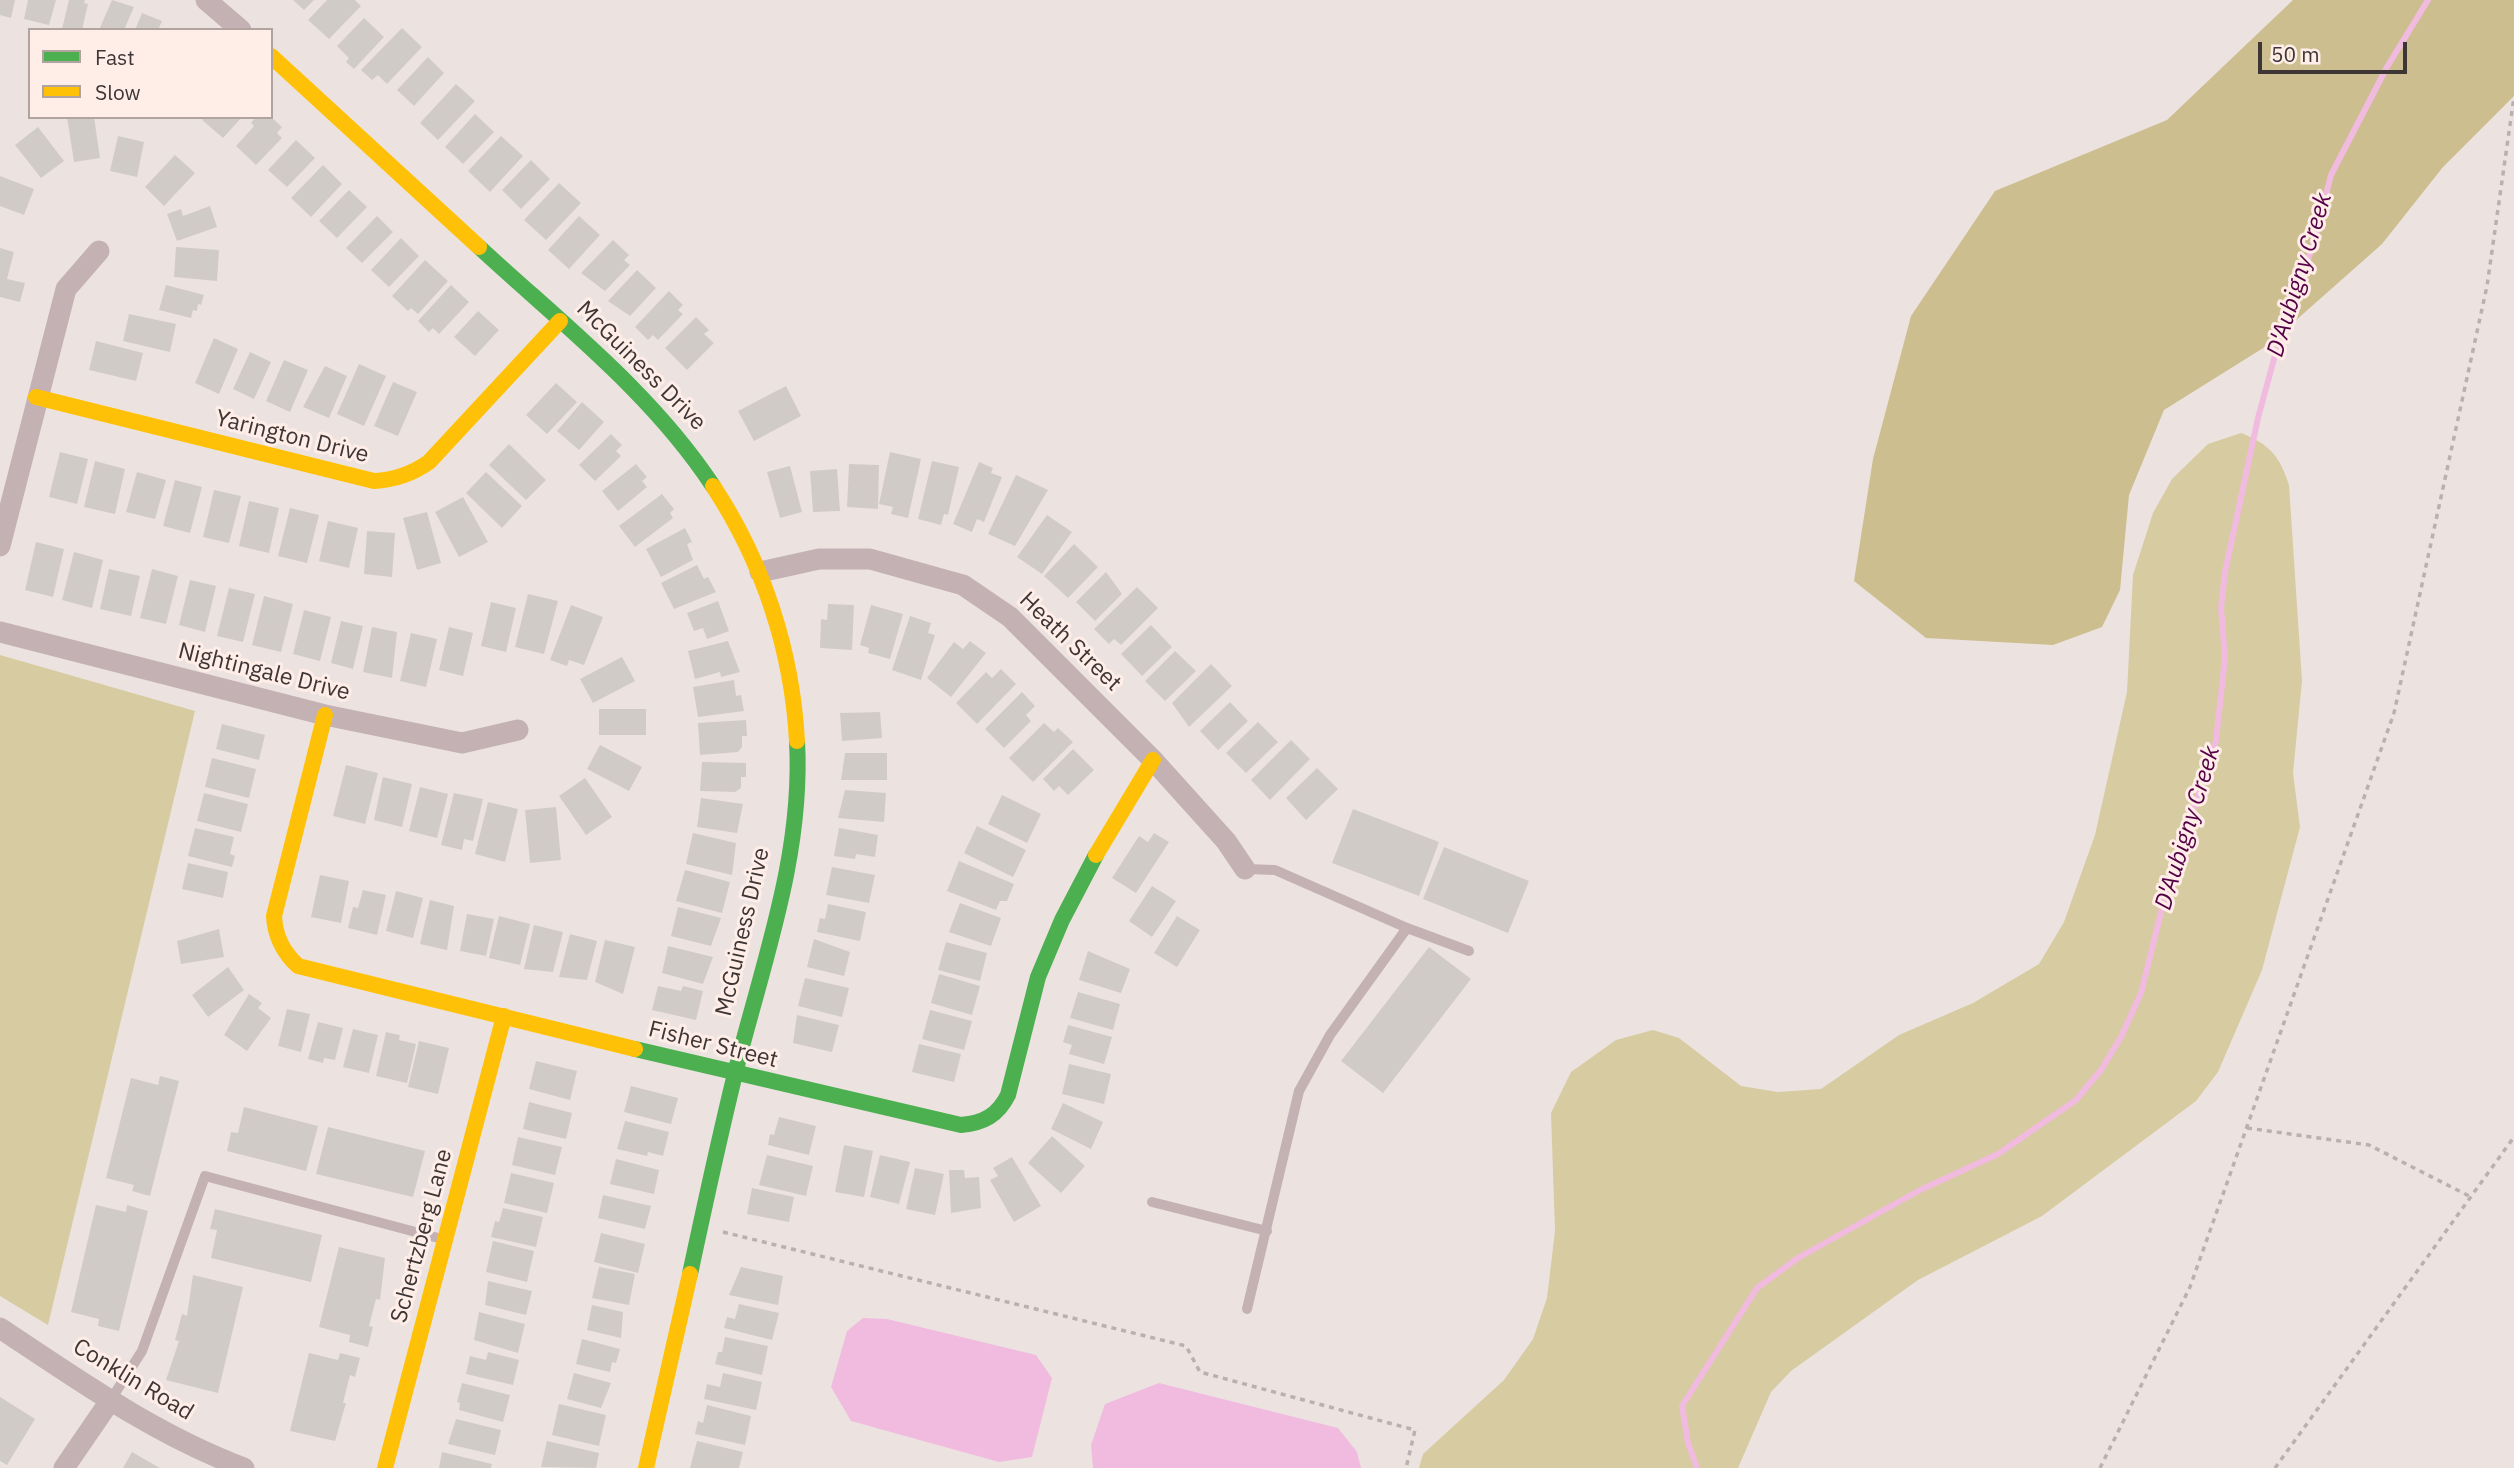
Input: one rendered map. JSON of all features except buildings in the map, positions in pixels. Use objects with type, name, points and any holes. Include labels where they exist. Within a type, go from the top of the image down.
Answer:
[{"type":"street","points":[[206,0],[239,28]]},
{"type":"street","name":"McGuiness Drive","points":[[273,58],[560,321],[666,424],[694,457],[728,510],[760,572],[786,651],[797,705],[800,761],[788,874],[736,1074],[646,1468]]},
{"type":"street","points":[[0,546],[36,397],[66,289],[99,251]]},
{"type":"street","name":"Yarington Drive","points":[[36,397],[374,481],[394,480],[413,474],[429,462],[560,321]]},
{"type":"street","name":"Heath Street","points":[[760,572],[819,559],[870,559],[963,585],[1010,617],[1153,760],[1226,841],[1245,869]]},
{"type":"street","name":"Nightingale Drive","points":[[0,632],[325,715],[462,743],[518,730]]},
{"type":"street","name":"Fisher Street","points":[[325,715],[274,916],[274,933],[279,944],[298,966],[736,1074],[961,1125],[978,1124],[1004,1105],[1029,1002],[1058,923],[1095,855],[1153,760]]},
{"type":"street","name":"Schertzberg Lane","points":[[385,1468],[504,1016]]},
{"type":"street","name":"Conklin Road","points":[[0,1328],[110,1401],[212,1456],[244,1468]]},
{"type":"street","points":[[64,1468],[110,1401]]},
{"type":"lane","points":[[1245,869],[1275,870],[1407,928],[1469,951]]},
{"type":"lane","points":[[1247,1309],[1293,1111],[1303,1082],[1330,1035],[1407,928]]},
{"type":"lane","points":[[110,1401],[142,1351],[205,1176],[445,1239]]},
{"type":"lane","points":[[1152,1202],[1267,1231]]},
{"type":"path","points":[[2100,1468],[2190,1287],[2394,713],[2487,286],[2514,97]]},
{"type":"path","points":[[2246,1128],[2369,1145],[2471,1196]]},
{"type":"path","points":[[2275,1468],[2514,1137]]},
{"type":"path","points":[[701,1228],[1186,1346],[1200,1372],[1415,1430],[1406,1468]]},
{"type":"shaded area","points":[[2293,0],[2514,0],[2514,96],[2443,167],[2382,244],[2268,345],[2164,410],[2129,495],[2120,590],[2102,627],[2053,645],[1926,638],[1854,581],[1873,459],[1911,316],[1995,191],[2167,120]]},
{"type":"shaded area","points":[[2241,433],[2272,452],[2282,466],[2289,485],[2302,681],[2293,773],[2300,827],[2262,970],[2218,1072],[2196,1101],[2042,1216],[1918,1280],[1791,1371],[1771,1392],[1738,1468],[1419,1468],[1423,1454],[1504,1380],[1533,1339],[1547,1298],[1555,1231],[1551,1113],[1571,1072],[1616,1040],[1653,1030],[1679,1038],[1741,1086],[1778,1092],[1821,1089],[1899,1035],[1973,1003],[2039,964],[2064,922],[2095,835],[2127,692],[2133,575],[2153,513],[2172,479],[2208,444]]},
{"type":"shaded area","points":[[0,655],[195,711],[48,1325],[0,1296]]},
{"type":"shaded area","points":[[863,1318],[887,1319],[1036,1355],[1052,1378],[1032,1457],[999,1462],[851,1421],[831,1387],[847,1331]]},
{"type":"shaded area","points":[[1159,1383],[1338,1428],[1357,1452],[1361,1468],[1093,1468],[1091,1445],[1105,1404]]},
{"type":"waterway","name":"D'Aubigny Creek","points":[[1697,1468],[1688,1443],[1682,1406],[1757,1288],[1798,1258],[1918,1191],[1998,1154],[2076,1100],[2101,1070],[2121,1037],[2141,993],[2167,888],[2216,741],[2225,657],[2221,608],[2225,572],[2258,418],[2277,348],[2315,239],[2331,175],[2387,67],[2428,0]]},
{"type":"traffic: fast","points":[[479,247],[633,389],[689,452],[713,486]]},
{"type":"traffic: fast","points":[[690,1274],[734,1078],[772,936],[789,859],[795,820],[797,741]]},
{"type":"traffic: fast","points":[[635,1049],[961,1125],[983,1120],[995,1113],[1008,1095],[1038,977],[1062,920],[1096,855]]},
{"type":"traffic: slow","points":[[273,58],[479,247]]},
{"type":"traffic: slow","points":[[36,397],[374,481],[396,478],[429,462],[560,321]]},
{"type":"traffic: slow","points":[[713,486],[747,545],[772,608],[789,673],[797,741]]},
{"type":"traffic: slow","points":[[325,715],[274,916],[278,937],[293,961],[298,966],[635,1049]]},
{"type":"traffic: slow","points":[[1096,855],[1153,760]]},
{"type":"traffic: slow","points":[[385,1468],[504,1016]]},
{"type":"traffic: slow","points":[[646,1468],[690,1274]]}]
